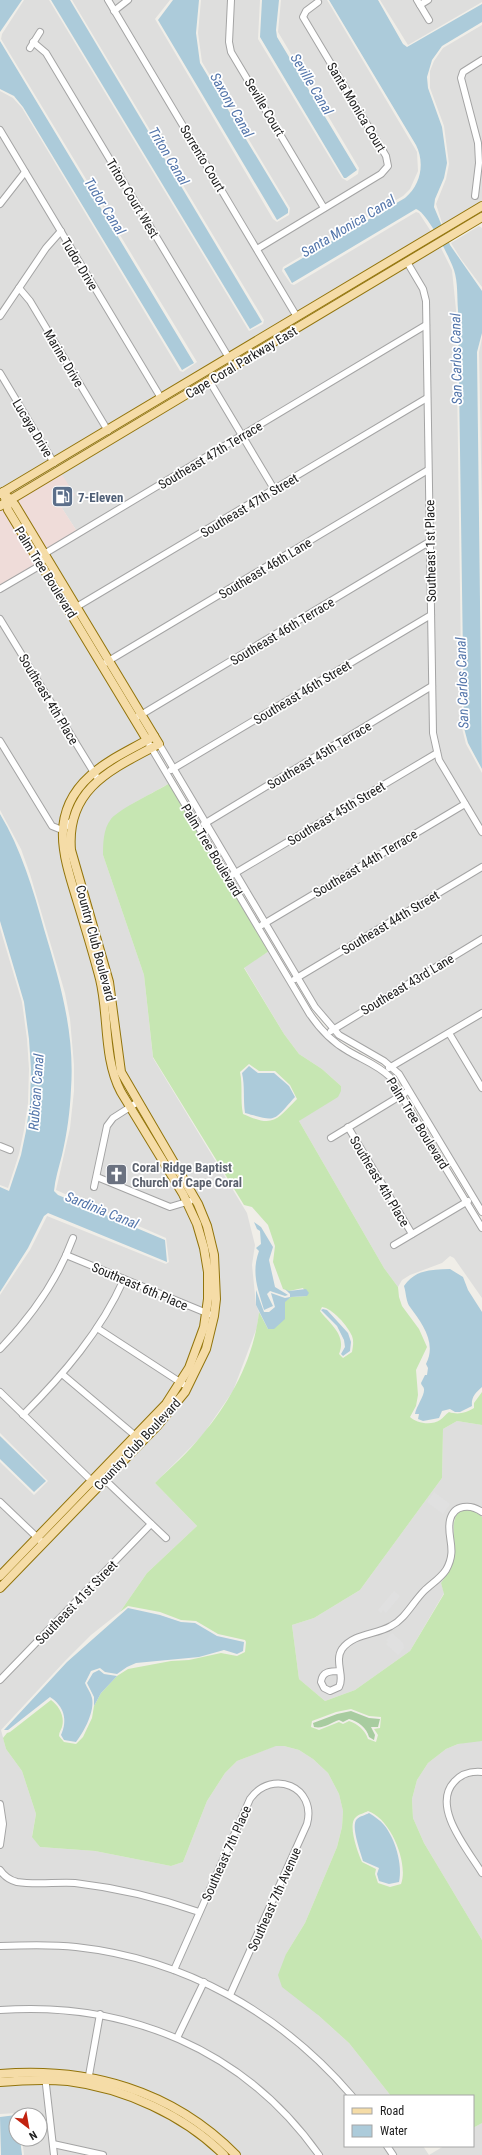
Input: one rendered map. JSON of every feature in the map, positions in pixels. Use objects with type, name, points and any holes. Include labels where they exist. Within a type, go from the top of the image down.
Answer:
[{"type":"main road","name":"Cape Coral Parkway East","points":[[1,491],[108,431],[479,208]]},
{"type":"main road","points":[[479,208],[482,220]]},
{"type":"main road","name":"Cape Coral Parkway East","points":[[5,503],[210,382],[407,262],[482,220]]},
{"type":"main road","points":[[304,325],[311,315],[335,301],[337,298],[336,293]]},
{"type":"main road","points":[[260,352],[267,342],[294,326],[297,322],[297,317]]},
{"type":"main road","points":[[189,394],[194,386],[227,365],[229,358]]},
{"type":"main road","points":[[142,422],[141,417],[178,394],[181,386]]},
{"type":"main road","name":"Palm Tree Boulevard","points":[[1,491],[8,510],[41,565],[109,661],[141,714],[150,738]]},
{"type":"main road","name":"Palm Tree Boulevard","points":[[5,503],[44,554],[102,665],[134,719],[155,746]]},
{"type":"main road","name":"Country Club Boulevard","points":[[90,930],[64,859],[62,830],[66,813],[72,798],[96,776],[150,738]]},
{"type":"main road","name":"Country Club Boulevard","points":[[0,1576],[40,1540],[139,1439],[164,1418],[184,1385],[203,1358],[216,1290],[214,1255],[207,1226],[134,1104],[120,1067],[116,1018],[90,930],[72,855],[70,840],[73,820],[79,801],[96,776],[155,746]]},
{"type":"main road","name":"Country Club Boulevard","points":[[0,1588],[40,1540]]},
{"type":"main road","points":[[0,2074],[45,2076],[88,2081],[132,2089],[166,2103],[212,2133],[236,2155]]},
{"type":"main road","points":[[0,2082],[45,2076]]},
{"type":"main road","points":[[88,2081],[133,2098],[167,2114],[195,2132],[224,2155]]},
{"type":"street","name":"Sorrento Court","points":[[108,0],[297,317]]},
{"type":"street","points":[[114,11],[128,0]]},
{"type":"street","name":"Seville Court","points":[[230,0],[229,42],[232,52],[324,208]]},
{"type":"street","points":[[428,0],[419,2],[429,20]]},
{"type":"street","name":"Santa Monica Court","points":[[257,249],[385,171],[388,160],[303,17],[306,11],[318,2]]},
{"type":"street","points":[[30,48],[40,32]]},
{"type":"street","name":"Triton Court West","points":[[33,42],[46,53],[229,358]]},
{"type":"street","points":[[475,196],[480,134],[460,78],[467,69],[482,60]]},
{"type":"street","name":"Tudor Drive","points":[[0,130],[161,398]]},
{"type":"street","points":[[0,204],[25,172]]},
{"type":"street","points":[[0,316],[56,234],[61,231]]},
{"type":"street","name":"Southeast 1st Place","points":[[407,262],[424,294],[426,325],[433,733],[437,753],[482,832]]},
{"type":"street","name":"Marine Drive","points":[[19,288],[30,301],[108,431]]},
{"type":"street","name":"Southeast 47th Terrace","points":[[44,554],[426,325]]},
{"type":"street","name":"Lucaya Drive","points":[[0,373],[54,462]]},
{"type":"street","points":[[210,382],[274,489]]},
{"type":"street","name":"Southeast 47th Street","points":[[73,609],[427,398]]},
{"type":"street","name":"Southeast 46th Lane","points":[[102,665],[428,470]]},
{"type":"street","name":"Southeast 46th Terrace","points":[[134,719],[430,542]]},
{"type":"street","points":[[0,589],[41,565],[44,554]]},
{"type":"street","name":"Southeast 46th Street","points":[[166,772],[430,615]]},
{"type":"street","name":"Southeast 4th Place","points":[[0,619],[96,776]]},
{"type":"street","name":"Southeast 45th Terrace","points":[[198,827],[432,686]]},
{"type":"street","points":[[0,741],[52,826],[62,830],[73,820]]},
{"type":"street","name":"Palm Tree Boulevard","points":[[155,746],[173,768],[315,1007],[333,1029],[347,1041],[392,1067],[410,1091],[482,1212]]},
{"type":"street","name":"Palm Tree Boulevard","points":[[155,746],[166,772],[308,1013],[327,1035],[348,1051],[383,1070],[394,1082],[482,1228]]},
{"type":"street","name":"Southeast 45th Street","points":[[228,877],[437,753]]},
{"type":"street","name":"Southeast 44th Terrace","points":[[258,927],[465,804]]},
{"type":"street","name":"Southeast 44th Street","points":[[290,982],[482,867]]},
{"type":"street","name":"Southeast 43rd Lane","points":[[327,1035],[333,1029],[482,939]]},
{"type":"street","points":[[383,1070],[392,1067],[482,1013]]},
{"type":"street","points":[[449,1033],[482,1088]]},
{"type":"street","points":[[331,1138],[410,1091]]},
{"type":"street","points":[[94,1187],[107,1126],[113,1118],[134,1104]]},
{"type":"street","name":"Southeast 4th Place","points":[[348,1127],[412,1234]]},
{"type":"street","points":[[0,1146],[10,1150]]},
{"type":"street","points":[[97,1177],[170,1207],[191,1200]]},
{"type":"street","points":[[394,1246],[473,1197]]},
{"type":"street","points":[[0,1349],[31,1312],[66,1255],[73,1238]]},
{"type":"street","name":"Southeast 6th Place","points":[[66,1255],[210,1315]]},
{"type":"street","points":[[23,1415],[62,1374],[96,1328],[124,1279]]},
{"type":"street","points":[[96,1328],[184,1385]]},
{"type":"street","points":[[62,1374],[139,1439]]},
{"type":"street","points":[[0,1392],[95,1484]]},
{"type":"street","points":[[102,1477],[166,1538]]},
{"type":"street","points":[[0,1502],[40,1540]]},
{"type":"street","points":[[340,1671],[340,1656],[342,1650],[348,1643],[368,1633],[392,1626],[425,1590],[443,1574],[450,1561],[452,1548],[450,1519],[457,1510],[466,1506],[475,1508],[482,1512]]},
{"type":"street","name":"Southeast 41st Street","points":[[0,1680],[151,1524]]},
{"type":"street","points":[[482,1772],[462,1775],[456,1779],[448,1791],[445,1804],[446,1811],[482,1873]]},
{"type":"street","name":"Southeast 7th Place","points":[[174,1970],[254,1794],[265,1786],[284,1783],[295,1788],[306,1802]]},
{"type":"street","name":"Southeast 7th Avenue","points":[[230,1995],[307,1824],[309,1814],[306,1802]]},
{"type":"street","points":[[0,1804],[3,1824],[0,1845]]},
{"type":"street","points":[[0,1870],[6,1878],[16,1882],[67,1883],[105,1887],[147,1896],[200,1912]]},
{"type":"street","points":[[0,1946],[38,1945],[83,1948],[123,1954],[174,1970],[204,1982],[230,1995],[273,2022],[305,2047],[351,2095]]},
{"type":"street","points":[[177,2038],[204,1982]]},
{"type":"street","points":[[0,2010],[52,2008],[100,2014],[140,2024],[177,2038],[224,2064],[256,2087],[290,2119],[319,2155]]},
{"type":"street","points":[[88,2081],[100,2014]]},
{"type":"street","points":[[45,2076],[54,2155]]},
{"type":"street","points":[[53,2144],[103,2155]]},
{"type":"shaded area","points":[[24,0],[49,0],[249,331],[263,324],[264,320],[72,0],[170,0],[155,19],[273,219],[277,222],[289,215],[290,208],[202,62],[198,33],[201,0],[260,0],[258,39],[342,178],[347,181],[358,174],[359,168],[278,32],[281,0],[327,0],[417,152],[418,171],[410,189],[403,196],[283,267],[282,271],[291,284],[294,285],[416,212],[419,213],[432,233],[0,490],[0,91],[13,98],[22,108],[180,371],[183,372],[197,362],[1,39],[2,34]]},
{"type":"shaded area","points":[[380,0],[482,0],[482,2],[408,45]]},
{"type":"shaded area","points":[[482,25],[482,203],[443,226],[436,204],[446,179],[449,164],[444,126],[430,88],[430,71],[434,61],[443,48]]},
{"type":"shaded area","points":[[479,226],[482,228],[482,287],[451,243]]},
{"type":"shaded area","points":[[435,237],[437,241],[339,299],[340,294]]},
{"type":"shaded area","points":[[441,248],[452,270],[456,310],[462,728],[466,744],[482,773],[482,1207],[394,1065],[340,1033],[317,1006],[47,553],[78,533],[60,505],[61,473],[190,398],[417,259]]},
{"type":"shaded area","points":[[482,338],[482,512],[479,352]]},
{"type":"shaded area","points":[[140,415],[138,419],[58,469],[56,467],[9,495],[7,493]]},
{"type":"shaded area","points":[[61,473],[75,495],[60,505],[78,533],[47,553],[14,501]]},
{"type":"shaded area","points":[[4,507],[38,564],[0,586],[0,509]]},
{"type":"shaded area","points":[[41,568],[143,739],[92,771],[59,829],[60,850],[98,981],[109,1068],[181,1195],[200,1240],[206,1286],[201,1326],[192,1356],[164,1402],[0,1572],[0,1462],[34,1495],[48,1481],[0,1433],[0,1295],[30,1250],[47,1216],[166,1264],[169,1262],[166,1238],[56,1190],[70,1128],[74,1091],[74,1065],[70,1019],[65,993],[30,874],[21,849],[0,810],[0,592]]},
{"type":"shaded area","points":[[151,751],[170,783],[132,804],[103,855],[144,975],[153,1058],[247,1213],[255,1245],[252,1265],[256,1305],[259,1312],[257,1327],[233,1391],[202,1436],[155,1483],[197,1526],[147,1573],[120,1612],[91,1635],[1,1730],[6,1749],[22,1771],[36,1814],[32,1836],[40,1847],[95,1851],[171,1866],[183,1862],[207,1801],[225,1773],[237,1761],[275,1746],[284,1746],[299,1750],[313,1759],[328,1773],[339,1794],[343,1811],[342,1827],[337,1847],[305,1923],[286,1954],[318,2015],[349,2043],[390,2095],[344,2095],[344,2147],[424,2147],[429,2155],[239,2155],[196,2119],[99,2076],[58,2070],[0,2071],[0,1592],[166,1420],[212,1337],[213,1238],[126,1076],[115,996],[73,850],[76,816],[96,784]]},
{"type":"shaded area","points":[[0,928],[22,1002],[29,1069],[28,1103],[24,1130],[19,1154],[8,1188],[0,1185]]},
{"type":"shaded area","points":[[269,951],[313,1023],[381,1071],[392,1084],[482,1233],[482,1298],[454,1258],[450,1256],[442,1263],[410,1275],[402,1280],[398,1287],[384,1268],[299,1121],[341,1086],[322,1069],[299,1054],[284,1034],[244,967]]},
{"type":"shaded area","points":[[457,1421],[482,1425],[482,1517],[472,1508],[454,1518],[455,1553],[449,1571],[441,1583],[444,1593],[410,1651],[355,1690],[325,1701],[299,1679],[292,1625],[314,1618],[360,1590],[442,1478],[443,1429]]},
{"type":"shaded area","points":[[434,1492],[450,1504],[443,1514],[427,1502]]},
{"type":"shaded area","points":[[394,1591],[400,1596],[386,1613],[383,1610],[381,1613],[378,1610]]},
{"type":"shaded area","points":[[392,1633],[403,1643],[404,1648],[398,1655],[386,1644],[388,1642],[386,1640]]},
{"type":"shaded area","points":[[472,1741],[482,1741],[482,1940],[424,1843],[413,1818],[412,1799],[417,1780],[428,1763],[446,1749],[458,1744]]},
{"type":"shaded area","points":[[28,2083],[66,2084],[99,2090],[133,2101],[166,2116],[194,2134],[220,2155],[24,2155],[23,2147],[48,2147],[48,2107],[8,2107],[8,2114],[0,2114],[0,2085]]},
{"type":"shaded area","points":[[482,2123],[482,2155],[429,2155],[442,2147],[474,2147],[474,2127]]},
{"type":"green space","points":[[170,783],[269,951],[244,968],[284,1034],[299,1054],[322,1069],[341,1086],[341,1091],[338,1097],[299,1121],[384,1268],[398,1287],[402,1306],[419,1329],[427,1347],[416,1370],[418,1395],[416,1406],[410,1417],[420,1422],[432,1423],[440,1420],[449,1412],[465,1412],[474,1408],[474,1403],[482,1392],[482,1425],[457,1421],[443,1429],[442,1478],[360,1590],[314,1618],[292,1625],[299,1679],[325,1701],[355,1690],[410,1651],[444,1594],[441,1583],[453,1560],[454,1525],[460,1509],[472,1508],[482,1517],[482,1741],[458,1744],[446,1749],[428,1763],[417,1780],[412,1799],[413,1818],[424,1843],[482,1940],[482,2123],[474,2127],[474,2095],[390,2095],[349,2043],[318,2015],[282,1987],[278,1975],[286,1954],[305,1923],[337,1847],[342,1827],[343,1811],[339,1794],[328,1773],[313,1759],[299,1750],[284,1746],[276,1746],[237,1761],[225,1773],[207,1801],[183,1862],[171,1866],[95,1851],[40,1847],[32,1837],[36,1814],[22,1771],[6,1749],[3,1738],[7,1733],[51,1700],[59,1708],[63,1719],[59,1736],[64,1742],[76,1744],[83,1737],[92,1718],[94,1706],[101,1693],[117,1676],[128,1669],[171,1661],[189,1660],[221,1653],[237,1656],[245,1652],[245,1640],[218,1634],[196,1621],[181,1620],[160,1612],[128,1606],[120,1612],[147,1573],[197,1526],[155,1483],[197,1442],[222,1408],[240,1378],[252,1346],[259,1312],[268,1329],[284,1308],[284,1302],[291,1297],[307,1296],[303,1288],[289,1291],[283,1289],[273,1262],[275,1246],[268,1225],[252,1207],[244,1205],[153,1057],[144,975],[103,855],[104,837],[108,823],[115,815]],"holes":[[[249,1064],[259,1071],[275,1071],[290,1085],[297,1099],[274,1120],[262,1121],[243,1114],[240,1072]],[[322,1307],[335,1314],[352,1336],[352,1352],[343,1358],[339,1354],[341,1347],[339,1335],[333,1325],[320,1311]],[[351,1709],[369,1716],[381,1717],[380,1728],[374,1729],[378,1735],[376,1742],[368,1739],[361,1728],[349,1721],[343,1724],[339,1722],[319,1730],[311,1727],[312,1721],[336,1712]],[[368,1811],[376,1815],[384,1822],[396,1842],[402,1865],[403,1875],[401,1884],[390,1887],[378,1883],[375,1874],[376,1869],[362,1862],[354,1839],[353,1826],[356,1817]]]},
{"type":"green space","points":[[351,1711],[369,1718],[380,1719],[378,1727],[371,1727],[375,1735],[374,1740],[369,1737],[362,1725],[349,1719],[343,1722],[339,1720],[321,1727],[314,1727],[313,1723],[337,1714]]},
{"type":"water","points":[[0,0],[22,0],[0,32]]},
{"type":"water","points":[[51,0],[70,0],[262,322],[250,329]]},
{"type":"water","points":[[173,0],[199,0],[196,33],[200,63],[288,209],[288,213],[277,220],[158,20]]},
{"type":"water","points":[[262,0],[279,0],[276,30],[277,37],[357,170],[346,178],[344,178],[260,37]]},
{"type":"water","points":[[329,0],[378,0],[403,44],[407,47],[482,4],[482,22],[442,46],[432,60],[427,77],[428,88],[442,127],[447,163],[444,178],[435,199],[434,207],[450,245],[482,291],[482,333],[477,352],[482,769],[468,743],[464,728],[458,310],[456,279],[452,264],[432,226],[421,212],[416,209],[292,283],[284,269],[405,198],[415,187],[420,173],[421,166],[419,152],[416,145]]},
{"type":"water","points":[[0,41],[194,363],[182,370],[23,107],[14,96],[0,89]]},
{"type":"water","name":"Rubican Canal","points":[[0,814],[14,841],[31,884],[61,988],[71,1048],[72,1068],[70,1106],[62,1155],[54,1191],[58,1195],[165,1240],[167,1262],[48,1213],[44,1216],[28,1248],[0,1292],[0,1187],[9,1191],[21,1155],[30,1103],[31,1069],[24,1002],[0,921]]},
{"type":"water","points":[[249,1066],[258,1073],[274,1073],[289,1086],[295,1097],[274,1118],[264,1118],[245,1113],[242,1073]]},
{"type":"water","points":[[254,1222],[261,1227],[273,1247],[269,1260],[275,1287],[288,1295],[285,1296],[270,1291],[267,1294],[273,1306],[264,1310],[255,1274],[259,1251],[256,1248],[261,1244],[260,1231],[257,1229]]},
{"type":"water","points":[[450,1269],[463,1277],[468,1290],[482,1312],[482,1387],[474,1396],[472,1406],[460,1412],[455,1412],[450,1409],[442,1411],[439,1418],[423,1421],[418,1419],[419,1414],[415,1414],[424,1392],[424,1388],[421,1383],[425,1375],[427,1375],[428,1368],[426,1364],[430,1348],[427,1334],[409,1305],[404,1286],[409,1280],[419,1273],[430,1270]]},
{"type":"water","points":[[285,1289],[289,1291],[306,1289],[309,1293],[307,1296],[291,1297],[285,1302],[285,1319],[274,1329],[268,1329],[256,1305],[256,1290],[264,1312],[269,1312],[275,1307],[271,1293],[285,1298],[290,1297],[290,1294]]},
{"type":"water","points":[[321,1310],[327,1310],[348,1333],[351,1342],[350,1351],[343,1356],[341,1354],[345,1347],[344,1340],[337,1326]]},
{"type":"water","points":[[0,1436],[46,1481],[34,1492],[0,1459]]},
{"type":"water","points":[[128,1608],[160,1615],[181,1622],[195,1623],[217,1636],[244,1642],[243,1651],[237,1654],[224,1650],[199,1657],[136,1663],[117,1674],[105,1672],[100,1668],[91,1671],[85,1683],[91,1694],[93,1703],[92,1709],[85,1727],[76,1742],[64,1740],[61,1735],[64,1724],[63,1714],[59,1705],[50,1697],[8,1730],[4,1730],[67,1662]]},
{"type":"water","points":[[99,1670],[104,1674],[117,1676],[101,1693],[94,1706],[94,1697],[87,1683],[93,1673]]},
{"type":"water","points":[[369,1813],[382,1823],[392,1837],[399,1860],[399,1882],[389,1884],[379,1881],[377,1874],[379,1868],[363,1861],[355,1833],[355,1822],[358,1818]]},
{"type":"water","points":[[8,2116],[8,2147],[21,2147],[22,2155],[1,2155],[0,2117]]},
{"type":"place","name":"7-Eleven","points":[[63,497]]},
{"type":"place","name":"Coral Ridge Baptist Church of Cape Coral","points":[[117,1174]]},
{"type":"water label","name":"Seville Canal","points":[[312,84]]},
{"type":"water label","name":"Saxony Canal","points":[[232,105]]},
{"type":"water label","name":"Triton Canal","points":[[169,156]]},
{"type":"water label","name":"Tudor Canal","points":[[105,206]]},
{"type":"water label","name":"Santa Monica Canal","points":[[348,226]]},
{"type":"water label","name":"San Carlos Canal","points":[[456,359]]},
{"type":"water label","name":"San Carlos Canal","points":[[462,683]]},
{"type":"water label","name":"Sardinia Canal","points":[[102,1210]]}]
